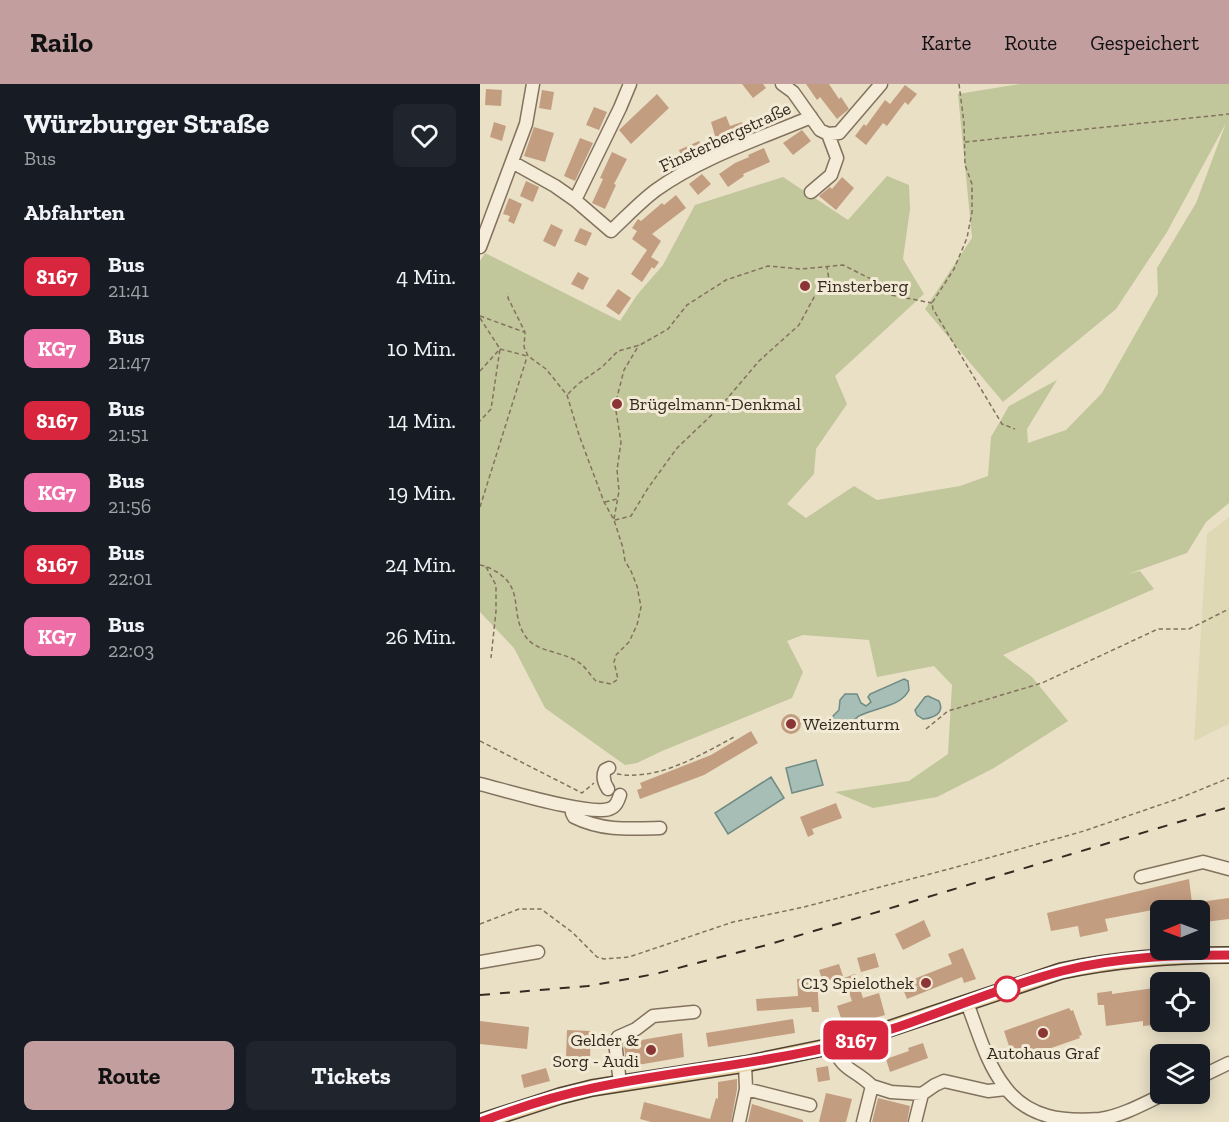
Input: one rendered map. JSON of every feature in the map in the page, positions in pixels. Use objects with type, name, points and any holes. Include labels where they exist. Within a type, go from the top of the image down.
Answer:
[{"type":"main road","points":[[480,1122],[496,1119],[560,1096],[620,1083],[745,1064],[869,1037],[1061,971],[1087,965],[1137,958],[1229,955]]},
{"type":"street","points":[[480,247],[526,124],[533,84]]},
{"type":"street","points":[[575,200],[630,84]]},
{"type":"street","points":[[782,84],[793,92],[820,130],[828,134],[839,133],[881,84]]},
{"type":"street","name":"Finsterbergstraße","points":[[512,162],[555,186],[611,231],[658,189],[703,163],[811,117]]},
{"type":"street","points":[[811,192],[831,176],[837,158],[828,134]]},
{"type":"street","points":[[608,789],[603,774],[605,770],[613,771]]},
{"type":"street","points":[[480,784],[573,807],[608,810],[618,801],[620,795]]},
{"type":"street","points":[[573,807],[574,817],[587,824],[619,830],[660,828]]},
{"type":"street","points":[[1141,877],[1203,862],[1229,868]]},
{"type":"street","points":[[480,962],[538,952]]},
{"type":"street","points":[[967,1003],[991,1063],[1006,1089],[1027,1110],[1039,1115],[1067,1120],[1102,1121],[1150,1100]]},
{"type":"street","points":[[620,1083],[615,1042],[618,1037],[636,1029],[653,1016],[694,1012]]},
{"type":"street","points":[[833,1046],[845,1068],[860,1075],[873,1086],[891,1092],[922,1094],[944,1081],[988,1091],[1006,1089]]},
{"type":"street","points":[[739,1122],[746,1089],[745,1064]]},
{"type":"street","points":[[1210,1073],[1226,1067]]},
{"type":"street","points":[[863,1122],[873,1086]]},
{"type":"street","points":[[746,1089],[810,1105]]},
{"type":"street","points":[[915,1122],[922,1094]]},
{"type":"path","points":[[959,84],[964,123],[965,165],[972,184],[970,221],[967,238],[954,269],[932,303],[933,309],[1002,424],[1015,429]]},
{"type":"path","points":[[965,142],[1229,114]]},
{"type":"path","points":[[567,395],[618,351],[640,345],[668,329],[687,305],[726,280],[768,266],[801,269],[843,265],[875,281],[891,295],[932,303]]},
{"type":"path","points":[[614,520],[631,516],[677,448],[720,407],[759,361],[800,325],[819,288],[829,280],[826,267]]},
{"type":"path","points":[[480,507],[528,356],[524,347],[525,332],[508,298],[508,293]]},
{"type":"path","points":[[480,317],[525,332]]},
{"type":"path","points":[[480,317],[500,349],[491,409],[480,421]]},
{"type":"path","points":[[614,520],[620,491],[618,457],[621,442],[615,405],[624,370],[640,345]]},
{"type":"path","points":[[480,565],[503,576],[512,586],[516,599],[517,618],[524,635],[532,644],[582,664],[596,681],[611,684],[618,679],[614,662],[616,655],[630,642],[641,607],[632,571],[625,561],[614,520],[604,502],[567,395],[546,369],[528,356],[500,349]]},
{"type":"path","points":[[480,371],[500,349]]},
{"type":"path","points":[[604,502],[617,499]]},
{"type":"path","points":[[486,566],[496,585],[496,611],[491,657]]},
{"type":"path","points":[[926,729],[948,711],[1042,683],[1158,629],[1189,629],[1229,609]]},
{"type":"path","points":[[613,771],[643,776],[663,771],[695,758],[736,736]]},
{"type":"path","points":[[480,741],[582,793],[594,782]]},
{"type":"path","points":[[480,924],[519,909],[541,909],[572,932],[597,957],[604,959],[629,957],[733,922],[804,907],[1084,831],[1180,798],[1229,778]]},
{"type":"shaded area","points":[[1229,517],[1229,724],[1194,741],[1207,534]]},
{"type":"green space","points":[[1020,84],[1229,84],[1229,503],[1206,522],[1187,553],[1128,574],[1140,571],[1154,589],[1003,655],[1032,677],[1068,721],[994,768],[937,797],[873,808],[835,792],[909,781],[948,754],[952,685],[934,666],[877,677],[869,640],[803,635],[787,641],[803,672],[792,698],[637,763],[625,765],[545,708],[514,648],[480,612],[480,261],[485,253],[620,321],[637,295],[663,265],[695,205],[783,177],[848,220],[887,176],[909,185],[910,209],[903,259],[924,294],[835,376],[847,404],[816,449],[814,474],[787,504],[806,518],[854,486],[877,500],[960,486],[988,476],[991,437],[1009,406],[1057,380],[1027,429],[1028,443],[1066,430],[1102,393],[1158,294],[1157,268],[1196,203],[1226,123],[1167,232],[1116,309],[1003,402],[925,309],[972,238],[958,94]]},
{"type":"water","points":[[904,679],[908,681],[909,690],[900,700],[859,716],[845,726],[840,727],[834,724],[833,716],[839,710],[840,700],[845,694],[857,694],[861,703],[866,706],[871,702],[868,697],[870,694]]},
{"type":"water","points":[[928,696],[939,701],[941,709],[934,716],[923,719],[917,715],[915,710]]},
{"type":"water","points":[[816,760],[823,785],[792,793],[786,768]]},
{"type":"water","points":[[771,777],[784,798],[728,834],[715,813]]},
{"type":"building","points":[[742,84],[763,84],[766,88],[753,98]]},
{"type":"building","points":[[806,84],[829,84],[849,109],[837,119],[820,97],[817,100]]},
{"type":"building","points":[[905,85],[917,94],[908,105],[905,102],[887,126],[883,123],[866,145],[855,136],[864,124],[866,126],[885,100],[890,104]]},
{"type":"building","points":[[486,89],[502,90],[501,106],[485,105]]},
{"type":"building","points":[[542,90],[554,92],[551,110],[539,108]]},
{"type":"building","points":[[657,94],[669,108],[631,144],[619,130]]},
{"type":"building","points":[[594,107],[607,112],[599,130],[586,125]]},
{"type":"building","points":[[726,116],[730,126],[742,122],[747,134],[718,146],[711,122]]},
{"type":"building","points":[[494,122],[506,126],[502,141],[490,137]]},
{"type":"building","points":[[534,127],[554,133],[545,162],[524,156]]},
{"type":"building","points":[[802,130],[811,141],[793,155],[783,143]]},
{"type":"building","points":[[580,138],[593,143],[575,181],[564,176]]},
{"type":"building","points":[[699,141],[704,153],[684,163],[679,150]]},
{"type":"building","points":[[764,148],[770,162],[743,174],[744,176],[728,187],[719,174],[749,157],[748,155]]},
{"type":"building","points":[[612,152],[627,159],[614,184],[616,185],[605,209],[592,203]]},
{"type":"building","points":[[702,174],[711,184],[698,195],[689,184]]},
{"type":"building","points":[[842,177],[854,188],[836,210],[819,196],[830,187],[832,189]]},
{"type":"building","points":[[526,181],[539,187],[533,202],[520,196]]},
{"type":"building","points":[[676,195],[686,208],[652,234],[661,241],[651,257],[659,262],[654,269],[652,267],[642,282],[631,274],[647,250],[632,239],[637,231],[632,228],[638,219],[641,221],[662,203],[664,205]]},
{"type":"building","points":[[509,198],[522,204],[514,224],[508,221],[510,216],[503,214]]},
{"type":"building","points":[[551,224],[563,230],[555,247],[543,241]]},
{"type":"building","points":[[580,228],[592,233],[586,246],[574,241]]},
{"type":"building","points":[[578,272],[589,278],[583,290],[571,284]]},
{"type":"building","points":[[618,289],[631,298],[619,315],[606,306]]},
{"type":"building","name":"Weizenturm","points":[[791,714],[798,717],[801,724],[798,731],[791,734],[784,731],[781,724],[784,717]]},
{"type":"building","points":[[751,731],[758,743],[704,775],[640,799],[637,790],[642,788],[640,783],[711,755]]},
{"type":"building","points":[[836,803],[842,818],[812,829],[814,834],[808,837],[800,817]]},
{"type":"building","points":[[1189,879],[1192,900],[1150,900],[1150,911],[1105,919],[1108,931],[1080,937],[1078,926],[1051,931],[1047,913]]},
{"type":"building","points":[[1229,898],[1229,919],[1210,921],[1210,901]]},
{"type":"building","points":[[924,920],[931,936],[903,950],[895,934]]},
{"type":"building","points":[[963,948],[976,979],[964,983],[962,977],[907,999],[901,984],[952,964],[948,954]]},
{"type":"building","points":[[875,953],[879,967],[861,972],[857,958]]},
{"type":"building","points":[[839,964],[843,976],[823,982],[819,970]]},
{"type":"building","points":[[855,974],[863,998],[879,993],[885,1015],[844,1027],[837,1006],[852,1001],[844,978]]},
{"type":"building","points":[[817,978],[819,1012],[812,1012],[811,1007],[757,1011],[756,999],[798,996],[797,979]]},
{"type":"building","points":[[1150,989],[1150,1025],[1143,1026],[1143,1021],[1106,1026],[1104,1005],[1098,1005],[1097,993],[1112,991],[1112,994]]},
{"type":"building","name":"Autohaus Graf","points":[[1069,1008],[1073,1010],[1082,1035],[1079,1036],[1080,1038],[1014,1061],[1004,1031]]},
{"type":"building","points":[[793,1019],[795,1033],[708,1047],[706,1033]]},
{"type":"building","points":[[480,1021],[529,1027],[527,1049],[480,1044]]},
{"type":"building","points":[[567,1030],[591,1031],[590,1058],[566,1057]]},
{"type":"building","name":"Gelder & Sorg - Audi","points":[[682,1033],[684,1057],[626,1067],[624,1043]]},
{"type":"building","points":[[923,1043],[928,1058],[890,1072],[886,1059]]},
{"type":"building","points":[[828,1066],[830,1080],[818,1082],[816,1068]]},
{"type":"building","points":[[546,1068],[550,1081],[524,1088],[521,1075]]},
{"type":"building","points":[[737,1079],[731,1122],[651,1122],[640,1119],[644,1102],[710,1119],[716,1098],[718,1099],[718,1082]]},
{"type":"building","points":[[826,1093],[852,1099],[846,1122],[819,1122]]},
{"type":"building","points":[[878,1098],[910,1106],[907,1122],[872,1122]]},
{"type":"building","points":[[752,1104],[803,1120],[803,1122],[748,1122]]},
{"type":"railway","points":[[480,995],[588,986],[655,974],[767,945],[1229,807]]},
{"type":"bus line","name":"8167","points":[[480,1122],[592,1088],[745,1064],[847,1043],[1074,968],[1137,958],[1229,955]]},
{"type":"place","name":"Finsterberg","points":[[805,286]]},
{"type":"place","name":"Brügelmann-Denkmal","points":[[617,404]]},
{"type":"place","name":"Weizenturm","points":[[791,724]]},
{"type":"place","name":"C13 Spielothek","points":[[926,983]]},
{"type":"place","name":"Autohaus Graf","points":[[1043,1033]]},
{"type":"place","name":"Gelder & Sorg - Audi","points":[[651,1050]]}]
